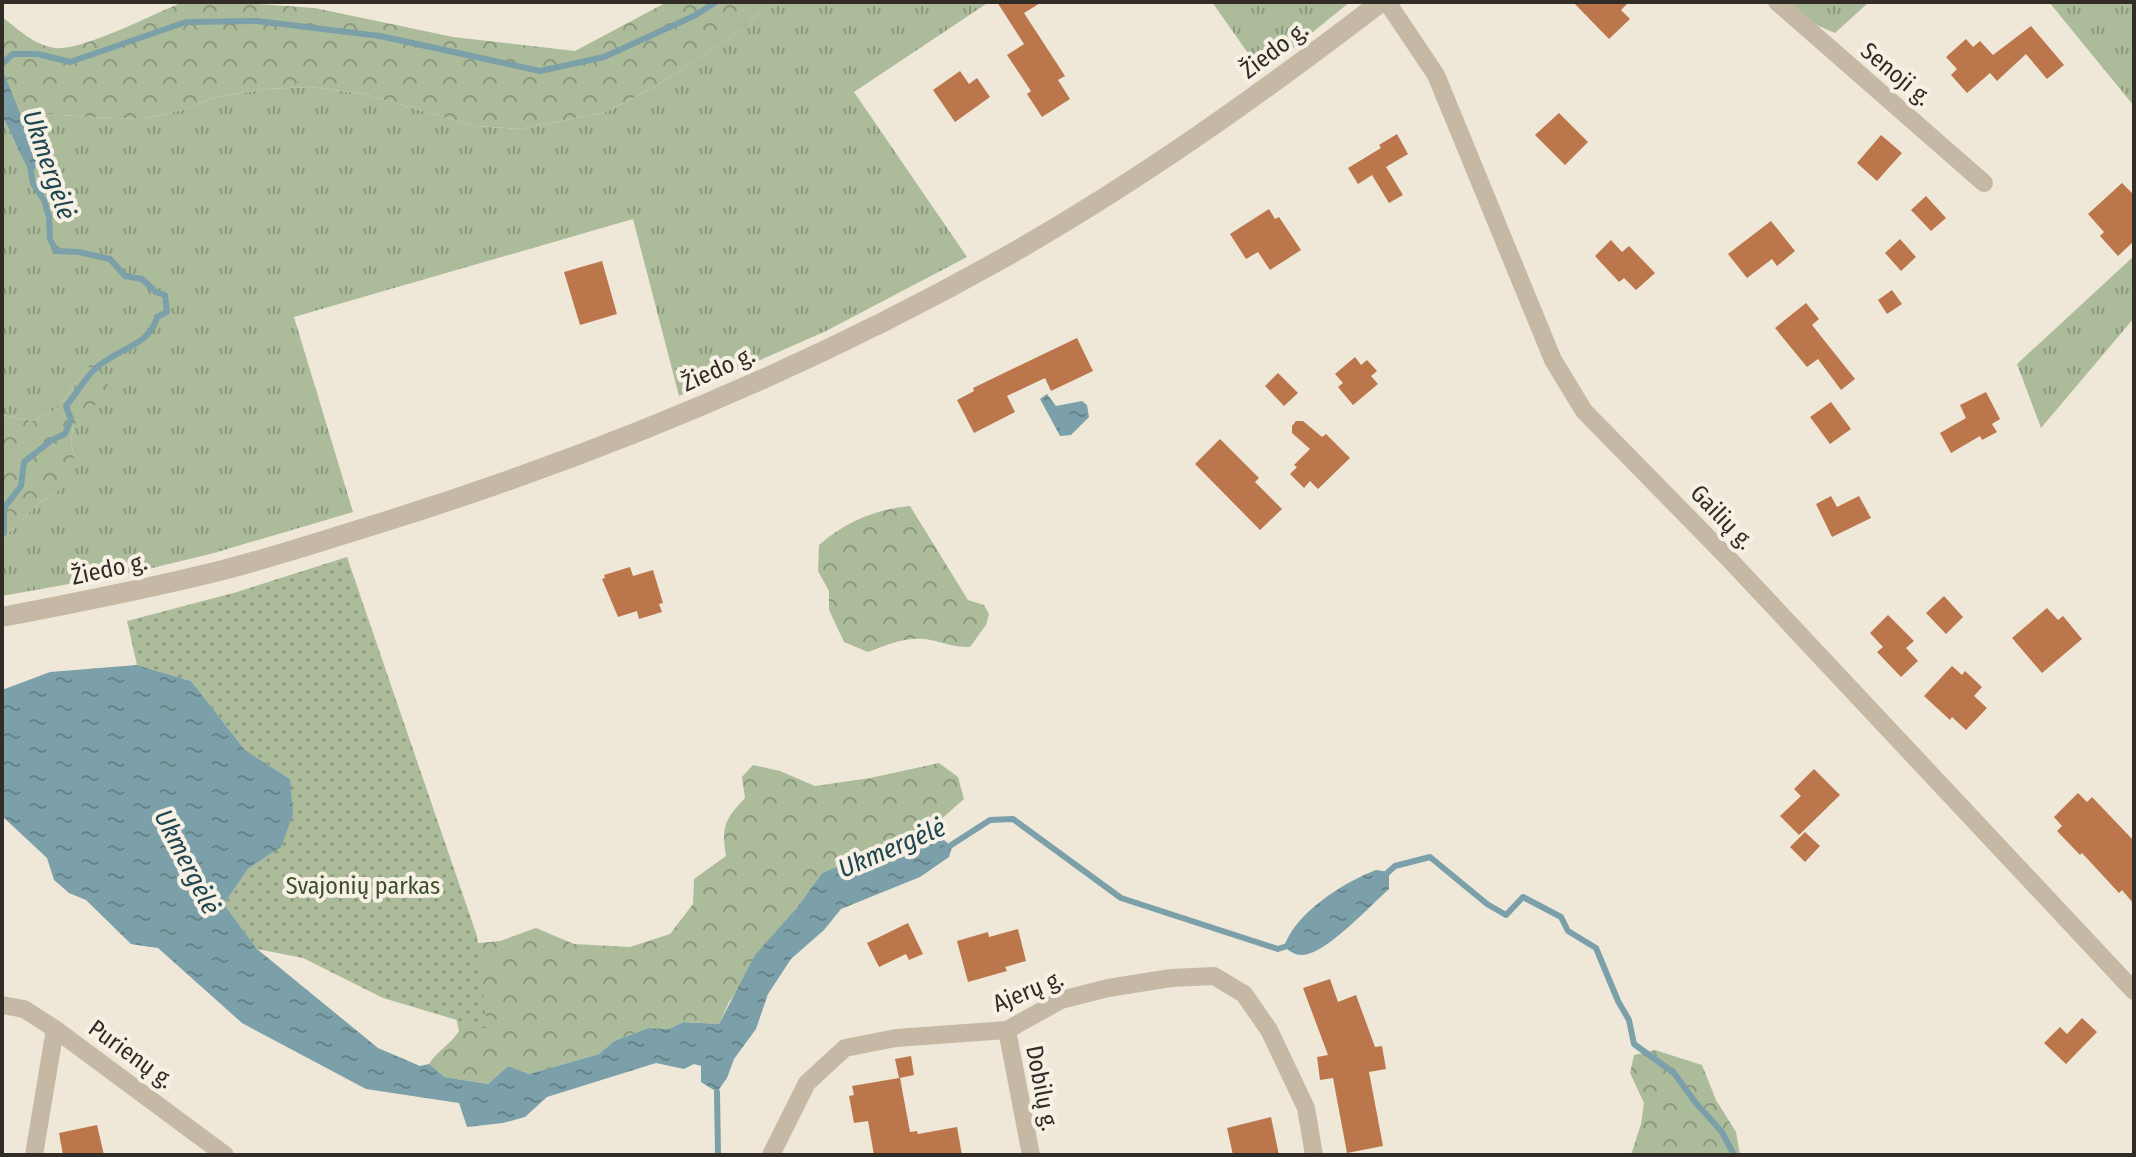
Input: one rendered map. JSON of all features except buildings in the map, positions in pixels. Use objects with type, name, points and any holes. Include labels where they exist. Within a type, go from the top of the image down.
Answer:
[{"type":"street","name":"Žiedo g.","points":[[2,617],[164,584],[290,551],[540,470],[742,389],[956,284],[1025,245],[1219,123],[1384,2]]},
{"type":"street","name":"Gailių g.","points":[[1384,2],[1436,75],[1553,360],[1584,411],[1728,558],[2134,991]]},
{"type":"street","name":"Senoji g.","points":[[1777,2],[1984,183]]},
{"type":"street","name":"Ajerų g.","points":[[771,1155],[807,1083],[845,1048],[896,1038],[1007,1030],[1061,1000],[1156,981],[1214,976],[1244,994],[1269,1030],[1306,1108],[1312,1146]]},
{"type":"street","name":"Purienų g.","points":[[2,1005],[24,1009],[55,1029],[225,1155]]},
{"type":"street","points":[[34,1155],[55,1029]]},
{"type":"street","name":"Dobilų g.","points":[[1007,1030],[1031,1155]]},
{"type":"green space","points":[[183,2],[315,8],[453,37],[575,51],[667,2],[771,2],[740,31],[658,85],[606,112],[520,129],[475,126],[364,94],[310,87],[265,89],[216,97],[182,110],[143,119],[17,112],[2,68],[2,17],[40,44],[55,48],[100,38]]},
{"type":"green space","points":[[771,2],[989,2],[854,92],[967,257],[826,331],[679,396],[633,219],[294,317],[353,512],[214,553],[136,572],[2,596],[2,539],[40,502],[56,493],[74,457],[71,443],[73,426],[89,409],[91,363],[56,410],[32,421],[2,415],[2,115],[25,164],[32,143],[17,112],[143,119],[182,110],[216,97],[265,89],[310,87],[364,94],[475,126],[520,129],[606,112],[658,85],[740,31]]},
{"type":"green space","points":[[1212,2],[1350,2],[1262,73]]},
{"type":"green space","points":[[1786,2],[1869,2],[1835,33],[1805,20]]},
{"type":"green space","points":[[2049,2],[2134,2],[2134,106]]},
{"type":"green space","points":[[2134,256],[2134,318],[2041,428],[2017,364]]},
{"type":"green space","points":[[91,363],[108,381],[107,393],[73,426],[71,443],[74,457],[69,477],[56,493],[40,502],[2,539],[2,415],[32,421],[56,410]]},
{"type":"green space","points":[[910,506],[968,600],[984,605],[989,614],[986,625],[970,647],[910,639],[868,652],[844,642],[829,610],[829,591],[818,571],[819,545],[862,518]]},
{"type":"green space","name":"Svajonių parkas","points":[[347,557],[477,936],[487,1029],[383,998],[303,958],[257,949],[224,904],[248,869],[281,847],[290,779],[245,750],[191,681],[137,665],[127,621],[237,592]]},
{"type":"green space","points":[[939,763],[958,777],[964,799],[938,822],[943,839],[912,850],[884,847],[822,873],[729,1002],[719,1024],[685,1022],[669,1029],[648,1028],[614,1041],[599,1054],[529,1074],[508,1066],[488,1084],[443,1077],[429,1064],[459,1031],[454,1009],[306,849],[469,944],[500,941],[536,928],[574,944],[630,947],[670,934],[693,904],[694,879],[726,856],[726,824],[745,798],[742,777],[753,765],[780,771],[815,786]]},
{"type":"green space","points":[[1655,1050],[1702,1065],[1716,1100],[1736,1132],[1740,1155],[1631,1155],[1644,1103],[1630,1073],[1634,1055]]},
{"type":"water","points":[[2,68],[38,164],[33,172],[25,164],[2,115]]},
{"type":"water","points":[[1047,394],[1056,406],[1082,401],[1087,405],[1089,417],[1071,435],[1060,436],[1040,399]]},
{"type":"water","points":[[137,665],[191,681],[245,750],[290,779],[293,814],[281,847],[248,869],[224,904],[257,949],[378,1048],[420,1066],[429,1064],[444,1077],[488,1084],[508,1066],[529,1074],[599,1054],[614,1041],[648,1028],[669,1029],[684,1022],[719,1024],[755,955],[796,909],[822,873],[884,847],[912,850],[943,839],[952,847],[949,857],[920,877],[841,909],[824,930],[791,959],[768,994],[756,1029],[734,1059],[727,1078],[717,1092],[701,1082],[701,1066],[694,1064],[684,1069],[656,1063],[547,1097],[525,1117],[467,1127],[459,1103],[366,1089],[242,1023],[158,948],[131,944],[86,900],[69,893],[54,880],[47,858],[2,816],[2,690],[50,672]]},
{"type":"water","points":[[1376,870],[1389,872],[1389,889],[1339,935],[1304,955],[1295,954],[1284,947],[1299,922],[1322,900]]},
{"type":"waterway","points":[[2,64],[13,54],[38,54],[70,62],[186,22],[257,21],[380,36],[540,71],[604,57],[694,16],[716,2]]},
{"type":"waterway","name":"Ukmergėlė","points":[[4,533],[4,508],[21,486],[24,462],[65,434],[71,419],[66,406],[94,370],[139,342],[153,327],[157,317],[167,312],[165,295],[156,292],[142,279],[125,276],[110,259],[56,251],[50,239],[44,200],[33,184],[30,166]]},
{"type":"waterway","name":"Ukmergėlė","points":[[945,849],[990,820],[1013,819],[1121,898],[1278,949],[1290,945]]},
{"type":"waterway","name":"Ukmergėlė","points":[[1385,875],[1395,866],[1430,857],[1487,904],[1506,915],[1523,897],[1561,917],[1568,931],[1596,948],[1629,1020],[1634,1044],[1674,1073],[1722,1132],[1734,1155]]},
{"type":"waterway","points":[[717,1092],[718,1155]]}]
